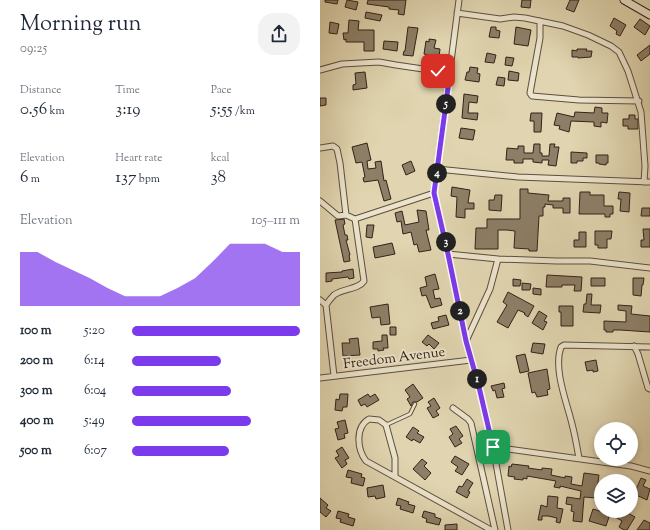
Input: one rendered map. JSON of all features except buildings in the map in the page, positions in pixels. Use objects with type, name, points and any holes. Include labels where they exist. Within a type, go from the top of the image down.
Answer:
[{"type":"street","points":[[459,0],[434,193],[466,341],[479,387],[493,447],[508,530]]},
{"type":"street","points":[[624,0],[650,15]]},
{"type":"street","points":[[457,13],[500,19],[520,18],[563,26],[581,32],[615,49],[622,56],[639,101],[645,166],[644,182]]},
{"type":"street","points":[[540,21],[540,38],[530,95],[579,100],[639,101]]},
{"type":"street","points":[[320,70],[342,64],[379,62],[396,66],[450,73]]},
{"type":"street","points":[[320,148],[333,146],[337,149],[341,169],[346,215]]},
{"type":"street","points":[[437,170],[518,177],[650,182]]},
{"type":"street","points":[[320,201],[338,216],[346,215],[355,219],[434,193]]},
{"type":"street","points":[[326,305],[335,295],[342,291],[361,285],[364,281],[355,219]]},
{"type":"street","points":[[448,254],[498,259],[558,261],[590,260],[632,267],[650,268]]},
{"type":"street","points":[[466,341],[490,289],[498,259]]},
{"type":"street","points":[[320,300],[326,305],[334,376]]},
{"type":"street","points":[[579,458],[573,428],[561,385],[559,363],[561,347],[564,345],[650,347]]},
{"type":"street","points":[[634,346],[638,354],[648,388],[650,389]]},
{"type":"street","name":"Freedom Avenue","points":[[320,378],[471,360]]},
{"type":"street","points":[[453,408],[471,423],[495,530]]},
{"type":"street","points":[[395,476],[393,445],[386,425],[376,419],[369,419],[365,421],[359,433],[359,445],[366,461],[491,530]]},
{"type":"street","points":[[493,447],[579,458],[631,466],[650,471]]},
{"type":"lane","points":[[386,425],[410,414],[416,404]]},
{"type":"route","points":[[438,71],[450,73],[434,193],[466,341],[479,387],[493,447]]}]
